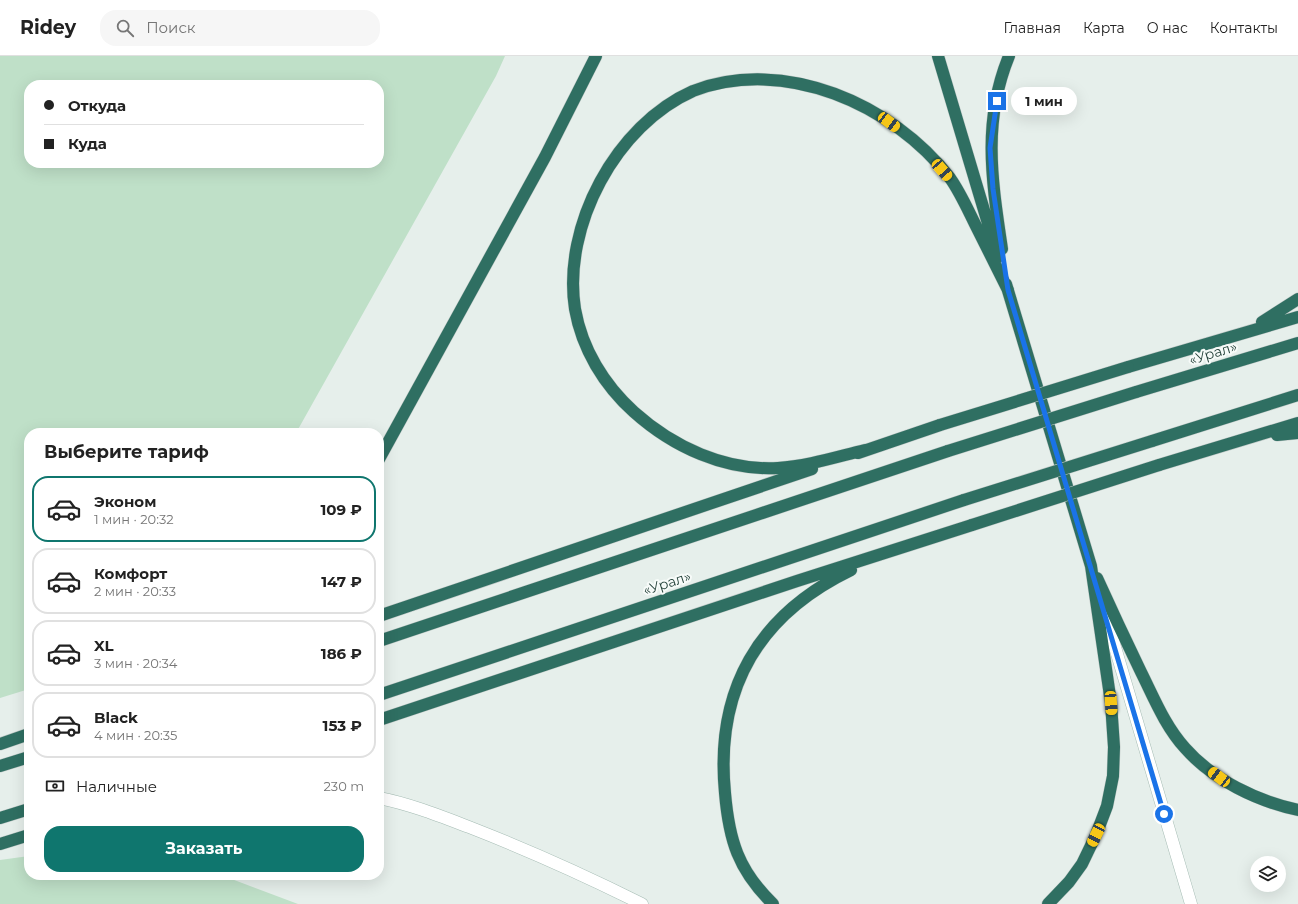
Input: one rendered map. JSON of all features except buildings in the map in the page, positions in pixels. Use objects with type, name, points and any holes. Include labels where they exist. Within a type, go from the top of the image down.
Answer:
[{"type":"highway","points":[[384,450],[545,157],[596,56]]},
{"type":"highway","points":[[938,56],[1091,566],[1111,703],[1114,746],[1113,776],[1107,806],[1096,835],[1082,864],[1069,882],[1048,904]]},
{"type":"highway","points":[[1008,290],[993,189],[990,148],[999,90],[1010,56]]},
{"type":"highway","points":[[865,450],[804,465],[775,468],[745,466],[714,459],[666,438],[623,402],[607,383],[591,357],[581,332],[575,308],[573,279],[575,252],[582,225],[605,173],[623,147],[641,128],[665,108],[692,92],[718,83],[747,79],[774,79],[804,83],[834,91],[862,105],[912,139],[946,174],[964,202],[1008,290]]},
{"type":"highway","points":[[1229,336],[1265,320],[1298,300]]},
{"type":"highway","points":[[384,614],[940,425],[1229,336],[1298,317]]},
{"type":"highway","name":"«Урал»","points":[[384,639],[948,450],[1298,343]]},
{"type":"highway","name":"«Урал»","points":[[384,693],[964,500],[1298,395]]},
{"type":"highway","points":[[384,718],[893,550],[1159,465],[1298,423]]},
{"type":"highway","points":[[1241,440],[1298,433]]},
{"type":"highway","points":[[773,904],[760,891],[741,864],[731,839],[723,778],[724,744],[729,710],[736,686],[748,662],[766,635],[786,612],[831,580],[893,550]]},
{"type":"highway","points":[[1091,566],[1157,705],[1172,731],[1185,749],[1219,777],[1241,790],[1298,810]]},
{"type":"highway","points":[[0,744],[24,736]]},
{"type":"highway","points":[[0,766],[24,759]]},
{"type":"highway","points":[[0,818],[24,811]]},
{"type":"highway","points":[[0,844],[24,837]]},
{"type":"street","points":[[1091,566],[1191,904]]},
{"type":"street","points":[[384,799],[437,815],[503,840],[587,876],[642,904]]},
{"type":"green space","points":[[0,56],[505,56],[496,76],[299,428],[24,428],[24,691],[0,698]]},
{"type":"green space","points":[[24,857],[24,880],[234,880],[298,904],[0,904],[0,860]]},
{"type":"route","points":[[997,101],[990,148],[993,189],[1008,290],[1164,814]]}]
